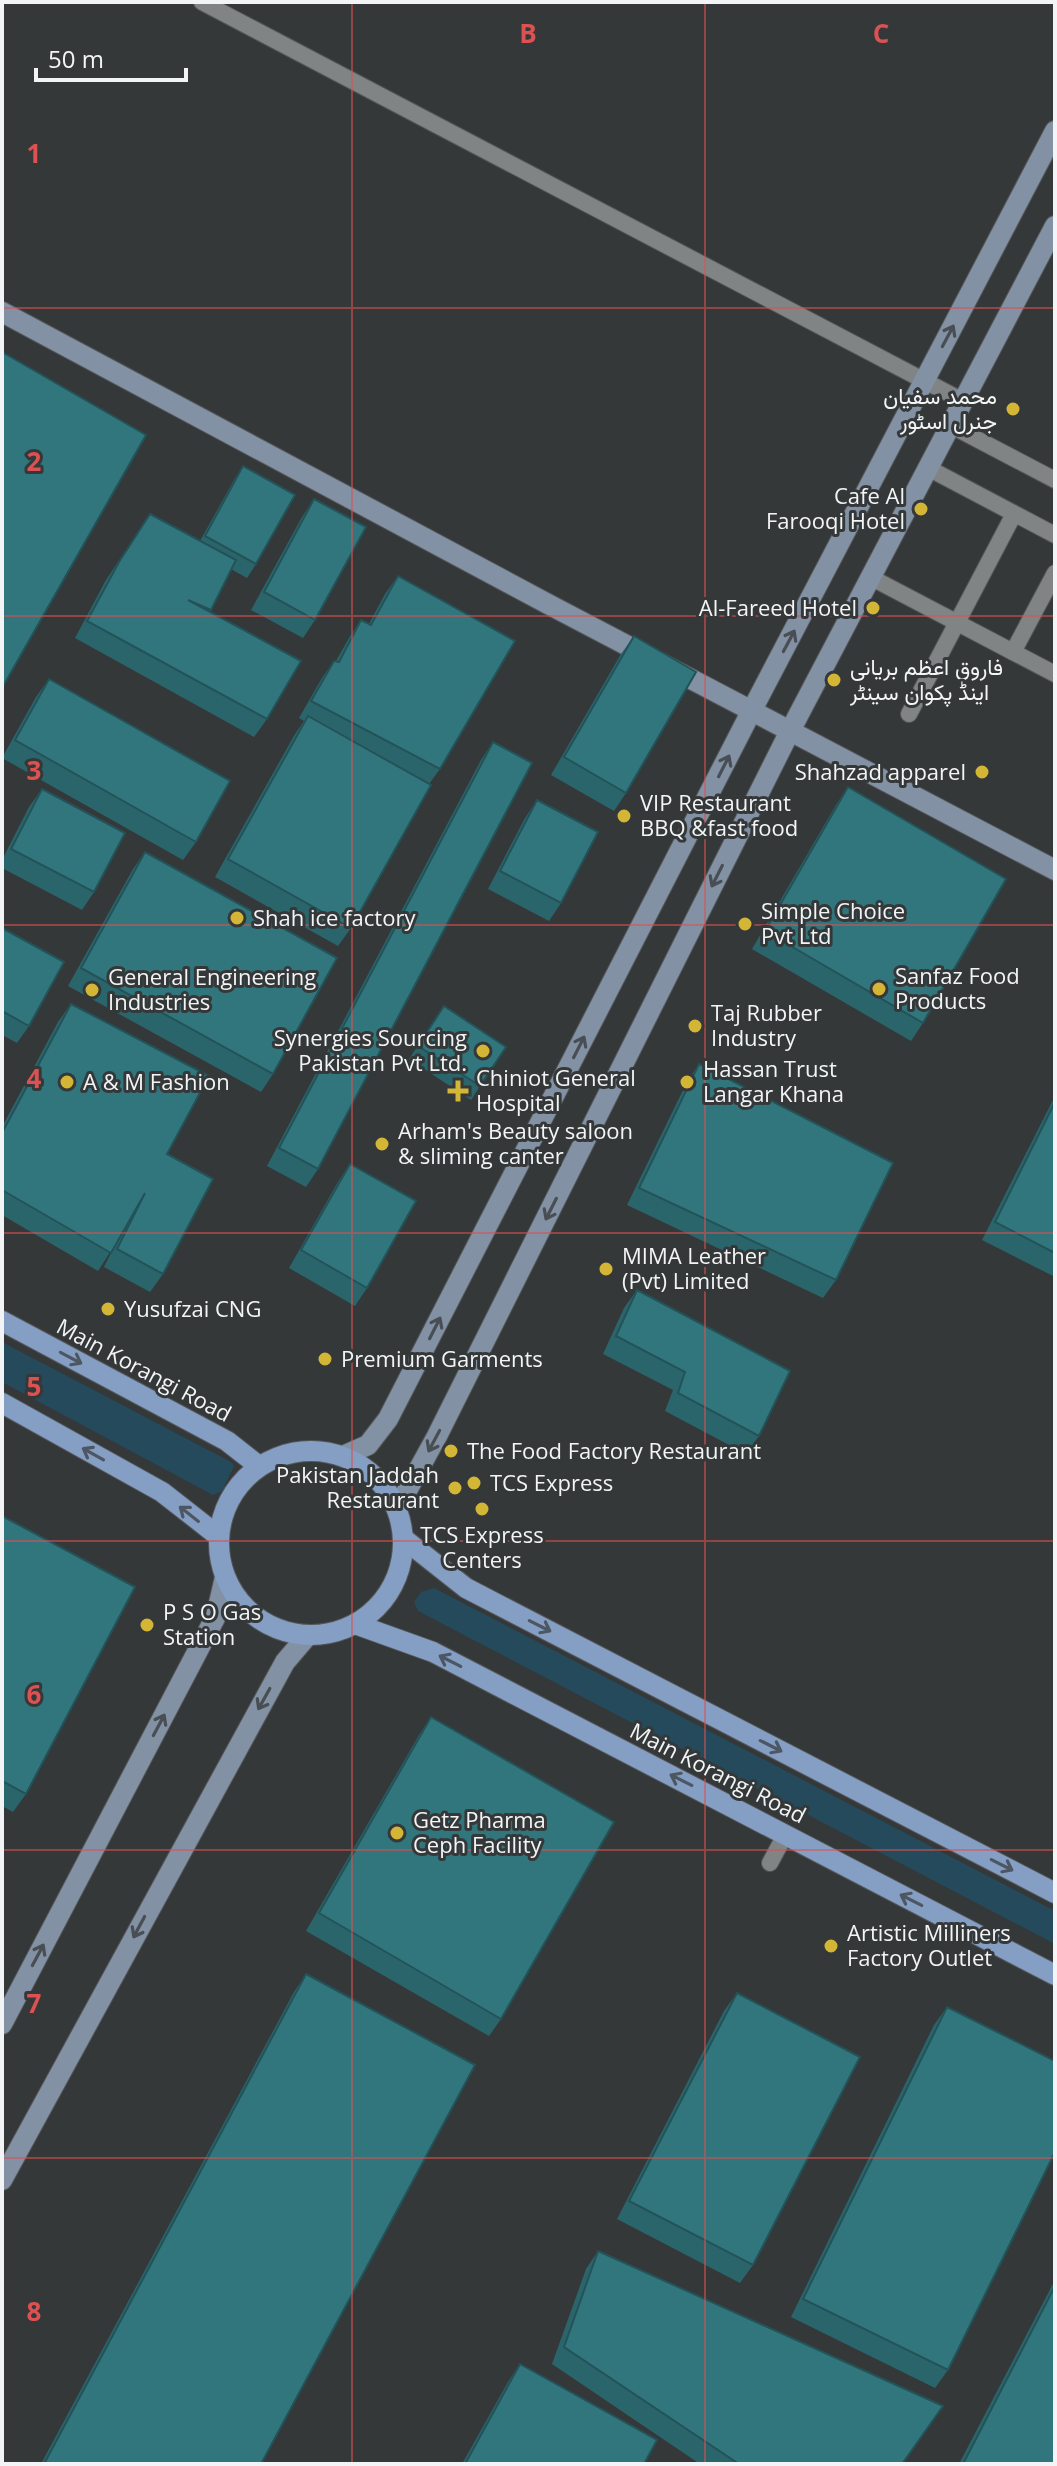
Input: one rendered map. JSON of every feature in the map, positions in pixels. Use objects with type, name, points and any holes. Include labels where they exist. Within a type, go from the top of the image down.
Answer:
[{"type":"main road","name":"Main Korangi Road","points":[[2,1321],[227,1441],[259,1466]]},
{"type":"main road","points":[[2,1403],[162,1492],[217,1535]]},
{"type":"main road","points":[[304,1451],[343,1456],[370,1471],[398,1507],[404,1539],[401,1565],[392,1589],[376,1609],[355,1624],[332,1633],[308,1635],[282,1630],[258,1618],[239,1600],[225,1577],[217,1535],[223,1513],[237,1487],[259,1466],[282,1455],[304,1451]]},
{"type":"main road","points":[[404,1539],[466,1588],[1055,1893]]},
{"type":"main road","name":"Main Korangi Road","points":[[355,1624],[433,1652],[1055,1975]]},
{"type":"street","points":[[202,2],[963,401]]},
{"type":"street","points":[[343,1456],[368,1445],[388,1419],[752,710],[1055,131]]},
{"type":"street","points":[[398,1507],[437,1436],[870,577],[963,401],[1048,256],[1055,226]]},
{"type":"street","points":[[2,312],[1055,870]]},
{"type":"street","points":[[950,425],[1055,480]]},
{"type":"street","points":[[928,468],[1055,535]]},
{"type":"street","points":[[909,714],[1014,514]]},
{"type":"street","points":[[1013,652],[1055,573]]},
{"type":"street","points":[[870,577],[1055,674]]},
{"type":"street","points":[[2,2024],[216,1616],[225,1577]]},
{"type":"street","points":[[2,2180],[285,1662],[308,1635]]},
{"type":"street","points":[[770,1863],[785,1835]]},
{"type":"shaded area","points":[[2,1342],[231,1462],[234,1466],[222,1491],[213,1495],[2,1382]]},
{"type":"shaded area","points":[[434,1588],[1055,1911],[1055,1944],[418,1611],[414,1602],[421,1592]]},
{"type":"building","points":[[2,352],[146,435],[2,688]]},
{"type":"building","points":[[243,466],[295,495],[256,564],[205,536]]},
{"type":"building","points":[[314,499],[366,527],[315,620],[264,592]]},
{"type":"building","points":[[150,514],[236,560],[211,610],[188,600],[301,661],[267,719],[87,621]]},
{"type":"building","points":[[398,576],[515,641],[440,769],[311,701],[334,661],[339,662],[361,620],[371,625]]},
{"type":"building","points":[[634,636],[696,672],[626,793],[564,757]]},
{"type":"building","points":[[49,679],[230,781],[196,842],[15,740]]},
{"type":"building","points":[[308,716],[431,785],[351,928],[228,859]]},
{"type":"building","points":[[493,742],[532,763],[318,1169],[279,1148]]},
{"type":"building","points":[[848,787],[1006,879],[923,1023],[765,931]]},
{"type":"building","points":[[42,789],[125,833],[94,892],[11,849]]},
{"type":"building","points":[[537,800],[598,832],[561,903],[500,871]]},
{"type":"building","points":[[145,852],[337,958],[273,1074],[81,968]]},
{"type":"building","points":[[2,928],[64,962],[29,1026],[2,1011]]},
{"type":"building","points":[[71,1004],[209,1076],[167,1154],[213,1179],[163,1274],[117,1249],[145,1193],[111,1253],[2,1190],[2,1133]]},
{"type":"building","points":[[444,1006],[506,1047],[480,1086],[418,1046]]},
{"type":"building","points":[[699,1064],[893,1163],[836,1280],[639,1188]]},
{"type":"building","points":[[1055,1102],[1055,1253],[995,1222]]},
{"type":"building","points":[[350,1164],[416,1201],[367,1288],[301,1250]]},
{"type":"building","points":[[637,1290],[790,1371],[759,1436],[678,1393],[685,1372],[616,1336]]},
{"type":"building","points":[[2,1516],[135,1587],[26,1794],[2,1781]]},
{"type":"building","points":[[431,1717],[614,1822],[501,2019],[319,1913]]},
{"type":"building","points":[[306,1974],[475,2065],[261,2464],[44,2464]]},
{"type":"building","points":[[737,1993],[860,2057],[753,2265],[629,2201]]},
{"type":"building","points":[[947,2007],[1055,2061],[1055,2152],[948,2370],[803,2299]]},
{"type":"building","points":[[598,2251],[943,2406],[902,2464],[739,2464],[564,2347]]},
{"type":"building","points":[[1055,2286],[1055,2464],[963,2464]]},
{"type":"building","points":[[520,2364],[657,2440],[644,2464],[465,2464]]},
{"type":"place","name":"محمد سفیان جنرل اسٹور","points":[[1013,409]]},
{"type":"place","name":"Cafe Al Farooqi Hotel","points":[[921,509]]},
{"type":"place","name":"Al-Fareed Hotel","points":[[873,608]]},
{"type":"place","name":"فاروق اعظم بریانی اینڈ پکوان سینٹر","points":[[834,680]]},
{"type":"place","name":"Shahzad apparel","points":[[982,772]]},
{"type":"place","name":"VIP Restaurant BBQ &fast food","points":[[624,816]]},
{"type":"place","name":"Shah ice factory","points":[[237,918]]},
{"type":"place","name":"Simple Choice Pvt Ltd","points":[[745,924]]},
{"type":"place","name":"Sanfaz Food Products","points":[[879,989]]},
{"type":"place","name":"General Engineering Industries","points":[[92,990]]},
{"type":"place","name":"Taj Rubber Industry","points":[[695,1026]]},
{"type":"place","name":"Synergies Sourcing Pakistan Pvt Ltd.","points":[[483,1051]]},
{"type":"place","name":"A & M Fashion","points":[[67,1082]]},
{"type":"place","name":"Hassan Trust Langar Khana","points":[[687,1082]]},
{"type":"place","name":"Chiniot General Hospital","points":[[458,1091]]},
{"type":"place","name":"Arham's Beauty saloon & sliming canter","points":[[382,1144]]},
{"type":"place","name":"MIMA Leather (Pvt) Limited","points":[[606,1269]]},
{"type":"place","name":"Yusufzai CNG","points":[[108,1309]]},
{"type":"place","name":"Premium Garments","points":[[325,1359]]},
{"type":"place","name":"The Food Factory Restaurant","points":[[451,1451]]},
{"type":"place","name":"TCS Express","points":[[474,1483]]},
{"type":"place","name":"Pakistan Jaddah Restaurant","points":[[455,1488]]},
{"type":"place","name":"TCS Express Centers","points":[[482,1509]]},
{"type":"place","name":"P S O Gas Station","points":[[147,1625]]},
{"type":"place","name":"Getz Pharma Ceph Facility","points":[[397,1833]]},
{"type":"place","name":"Artistic Milliners Factory Outlet","points":[[831,1946]]}]
